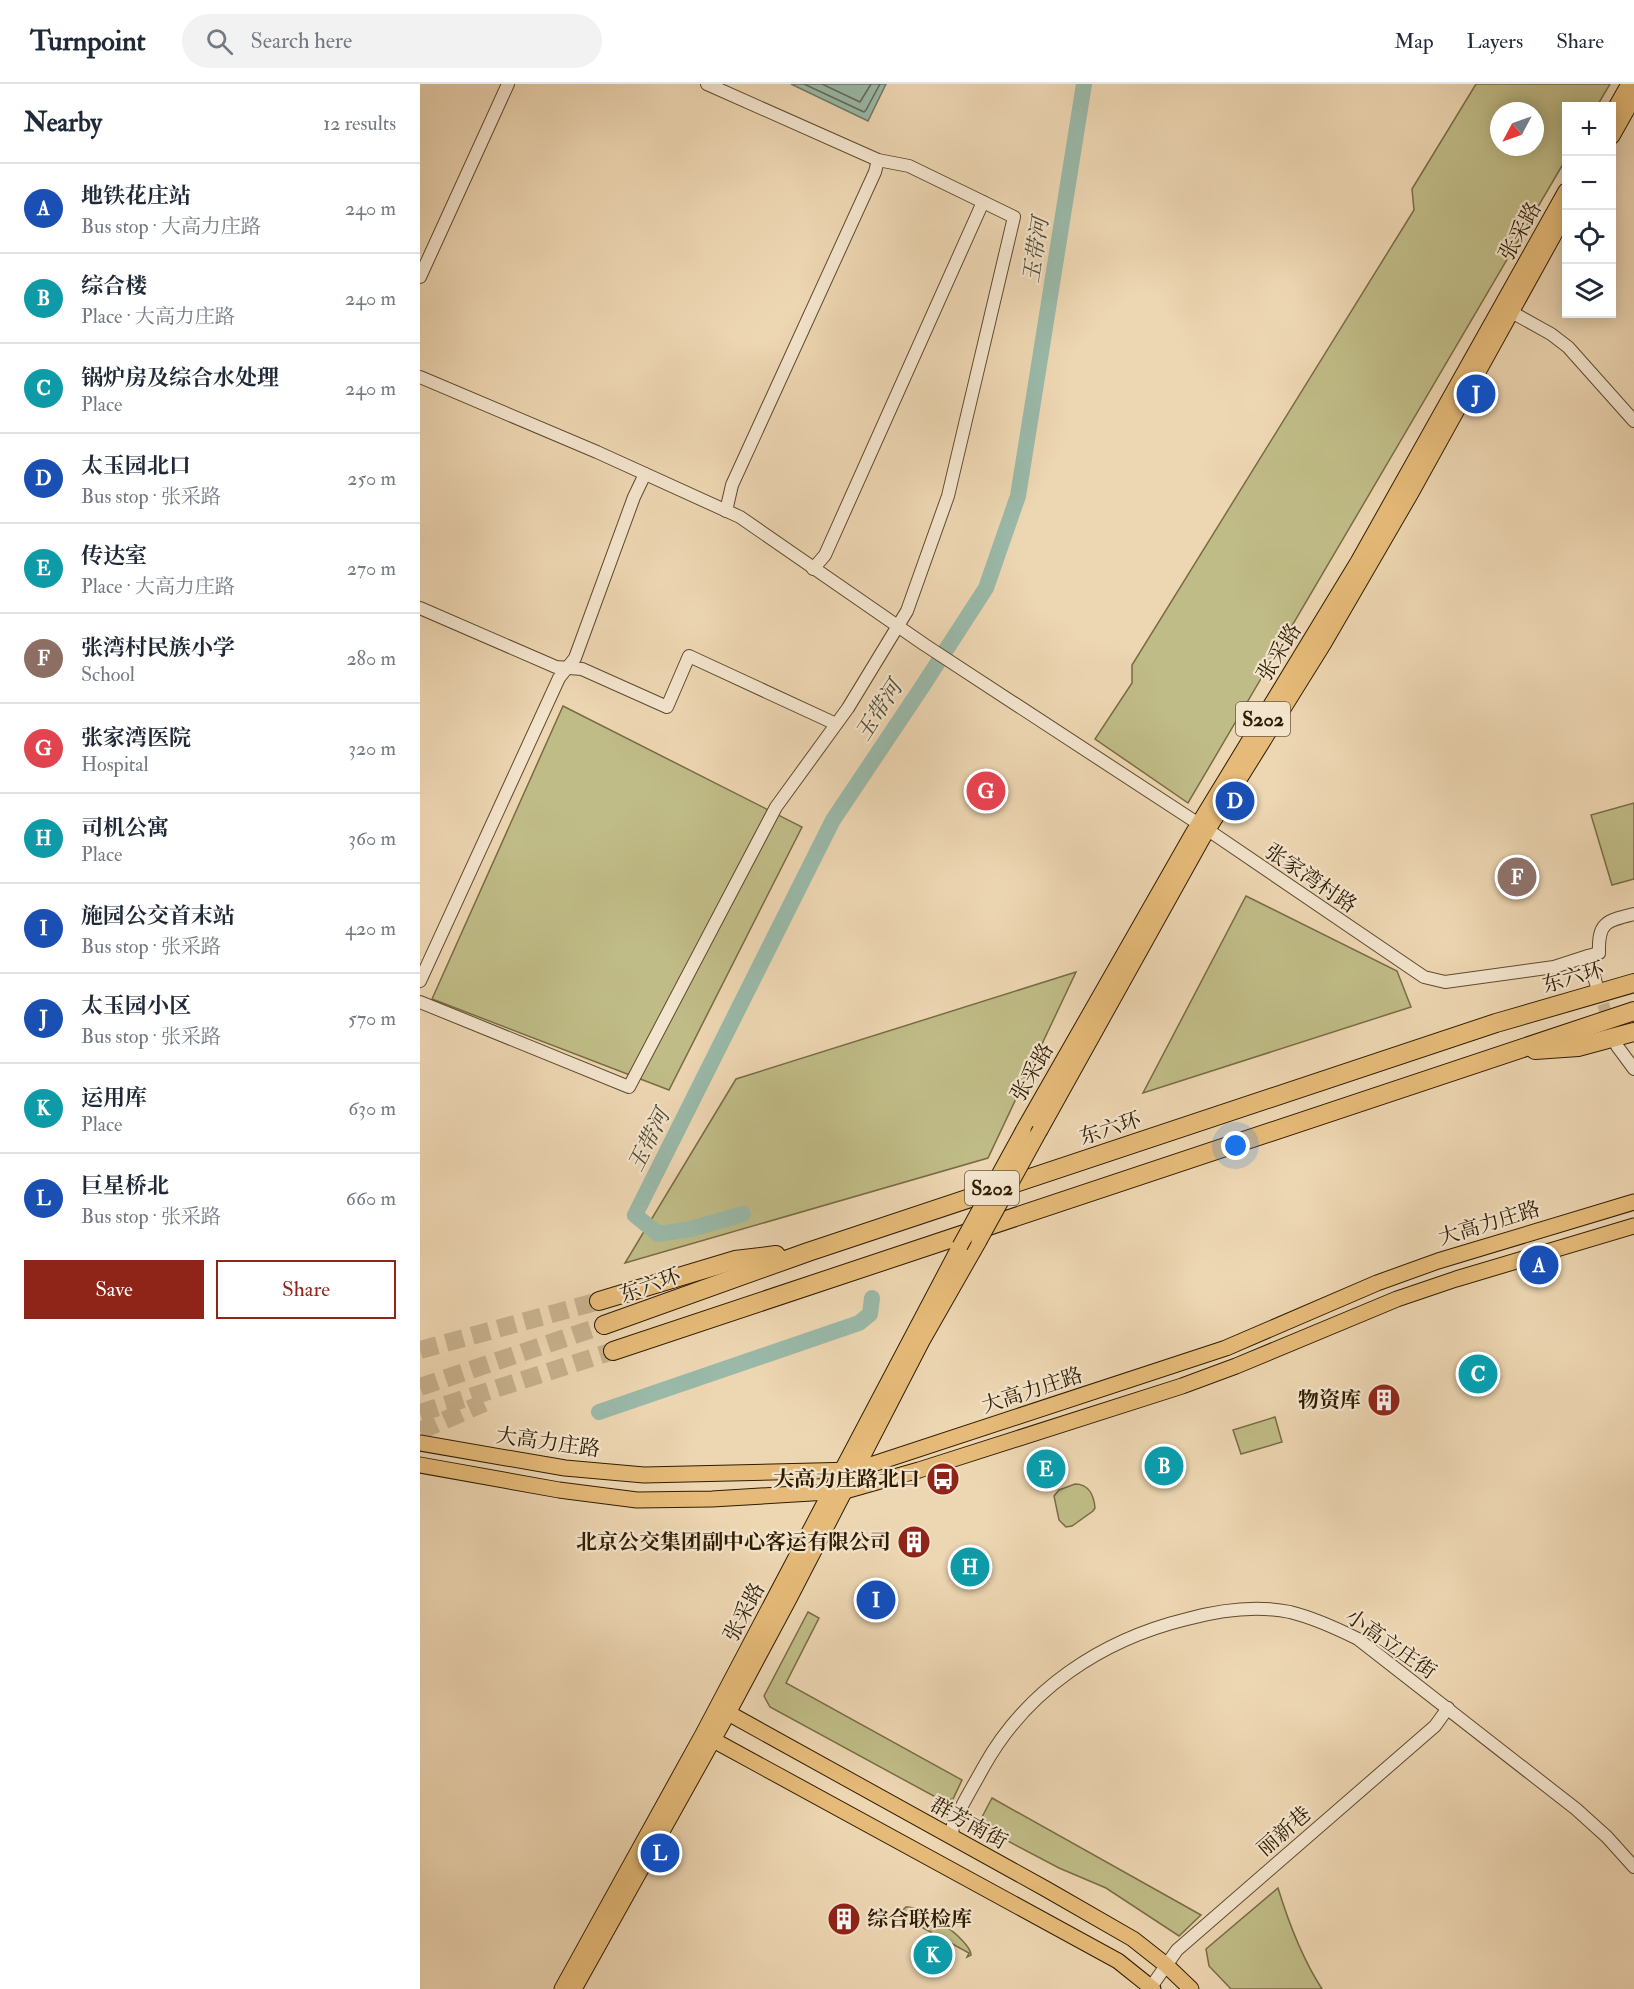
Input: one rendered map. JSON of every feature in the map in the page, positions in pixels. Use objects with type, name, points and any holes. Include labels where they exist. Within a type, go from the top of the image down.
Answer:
[{"type":"highway","name":"东六环","points":[[604,1325],[808,1252],[1496,1023],[1630,984]]},
{"type":"highway","points":[[613,1351],[1634,1011]]},
{"type":"highway","points":[[1504,1053],[1578,1047],[1634,1032]]},
{"type":"highway","points":[[599,1301],[735,1260],[808,1252]]},
{"type":"main road","points":[[1616,106],[1629,84]]},
{"type":"main road","points":[[1616,128],[1634,98]]},
{"type":"main road","name":"张采路","points":[[562,1989],[723,1710],[848,1471],[960,1246],[1023,1131],[1203,827],[1368,568],[1507,309],[1562,199]]},
{"type":"main road","name":"张采路","points":[[1507,309],[1562,220]]},
{"type":"main road","name":"张采路","points":[[848,1471],[1040,1130],[1203,827]]},
{"type":"main road","name":"大高力庄路","points":[[420,1443],[565,1468],[644,1475],[848,1471],[1226,1348],[1377,1283],[1438,1261],[1634,1202]]},
{"type":"main road","name":"大高力庄路","points":[[420,1466],[559,1491],[637,1500],[712,1499],[837,1492],[919,1470],[1182,1386],[1397,1299],[1634,1226]]},
{"type":"main road","points":[[910,1451],[906,1460],[908,1466],[919,1470]]},
{"type":"main road","name":"群芳南街","points":[[723,1710],[1133,1939],[1166,1965],[1191,1989]]},
{"type":"main road","points":[[708,1737],[1118,1961],[1152,1988]]},
{"type":"main road","name":"张采路","points":[[574,1989],[708,1737]]},
{"type":"street","points":[[420,277],[508,84]]},
{"type":"street","points":[[420,1002],[629,1087],[776,807],[836,724],[899,627],[907,611],[948,496],[1014,217],[909,166],[878,160],[707,84]]},
{"type":"street","points":[[726,511],[732,486],[875,172],[878,160]]},
{"type":"street","points":[[813,569],[825,555],[983,202]]},
{"type":"street","points":[[1507,309],[1551,334],[1568,347],[1634,422]]},
{"type":"street","name":"张家湾村路","points":[[420,377],[587,447],[740,517],[925,645],[1203,827],[1424,976],[1445,982],[1554,967],[1588,956]]},
{"type":"street","points":[[420,981],[559,678],[575,658],[634,496],[645,474]]},
{"type":"street","points":[[420,608],[556,667],[582,669],[667,707],[689,656],[836,724]]},
{"type":"street","points":[[1597,987],[1588,956],[1599,953],[1599,936],[1605,924],[1616,918],[1634,914]]},
{"type":"street","points":[[1617,1046],[1634,1069]]},
{"type":"street","name":"小高立庄街","points":[[952,1837],[954,1819],[993,1750],[1015,1721],[1041,1694],[1075,1666],[1133,1635],[1182,1620],[1224,1611],[1257,1609],[1290,1612],[1329,1624],[1358,1639],[1576,1809],[1607,1837],[1634,1868]]},
{"type":"street","name":"丽新巷","points":[[1152,1988],[1182,1945],[1435,1726],[1448,1708]]},
{"type":"shaded area","points":[[1476,84],[1610,84],[1599,102],[1562,102],[1562,166],[1188,803],[1095,739],[1132,683],[1132,665],[1414,210],[1412,189]]},
{"type":"shaded area","points":[[563,706],[802,827],[669,1090],[432,999]]},
{"type":"shaded area","points":[[1634,803],[1634,879],[1612,885],[1591,815]]},
{"type":"shaded area","points":[[1246,896],[1397,971],[1411,1007],[1143,1093]]},
{"type":"shaded area","points":[[1076,972],[988,1158],[625,1263],[736,1079]]},
{"type":"shaded area","points":[[1275,1417],[1282,1442],[1241,1454],[1233,1430]]},
{"type":"shaded area","points":[[1075,1484],[1087,1488],[1095,1508],[1072,1526],[1066,1527],[1059,1520],[1054,1496],[1059,1490]]},
{"type":"shaded area","points":[[808,1612],[819,1618],[786,1683],[962,1780],[953,1799],[941,1800],[770,1707],[764,1696]]},
{"type":"shaded area","points":[[992,1798],[1201,1915],[1179,1936],[1106,1888],[1059,1868],[987,1830],[982,1817]]},
{"type":"shaded area","points":[[1278,1888],[1297,1940],[1322,1989],[1231,1989],[1209,1966],[1206,1949]]},
{"type":"shaded area","points":[[906,1907],[933,1917],[944,1925],[963,1941],[971,1955],[967,1957],[969,1953],[916,1924],[914,1927],[904,1922],[900,1916]]},
{"type":"water","points":[[791,84],[886,84],[868,121]]},
{"type":"waterway","name":"玉带河","points":[[743,1214],[691,1229],[658,1234],[635,1215],[833,820],[986,588],[1018,496],[1084,84]]},
{"type":"waterway","name":"玉带河","points":[[599,1412],[859,1323],[870,1314],[872,1298]]},
{"type":"tunnel","points":[[1597,987],[1617,1044]]},
{"type":"tunnel","points":[[420,1350],[599,1301]]},
{"type":"tunnel","points":[[420,1387],[604,1325]]},
{"type":"tunnel","points":[[420,1413],[613,1351]]},
{"type":"tunnel","points":[[420,1431],[484,1403]]},
{"type":"place","name":"太玉园小区","points":[[1476,394]]},
{"type":"place","name":"张家湾医院","points":[[986,791]]},
{"type":"place","name":"太玉园北口","points":[[1235,801]]},
{"type":"place","name":"张湾村民族小学","points":[[1517,877]]},
{"type":"place","name":"地铁花庄站","points":[[1539,1265]]},
{"type":"place","name":"锅炉房及综合水处理","points":[[1478,1374]]},
{"type":"place","name":"物资库","points":[[1384,1400]]},
{"type":"place","name":"综合楼","points":[[1164,1466]]},
{"type":"place","name":"传达室","points":[[1046,1469]]},
{"type":"place","name":"大高力庄路北口","points":[[943,1479]]},
{"type":"place","name":"北京公交集团副中心客运有限公司","points":[[914,1542]]},
{"type":"place","name":"司机公寓","points":[[970,1567]]},
{"type":"place","name":"施园公交首末站","points":[[876,1600]]},
{"type":"place","name":"巨星桥北","points":[[660,1853]]},
{"type":"place","name":"综合联检库","points":[[844,1919]]},
{"type":"place","name":"运用库","points":[[933,1955]]}]
